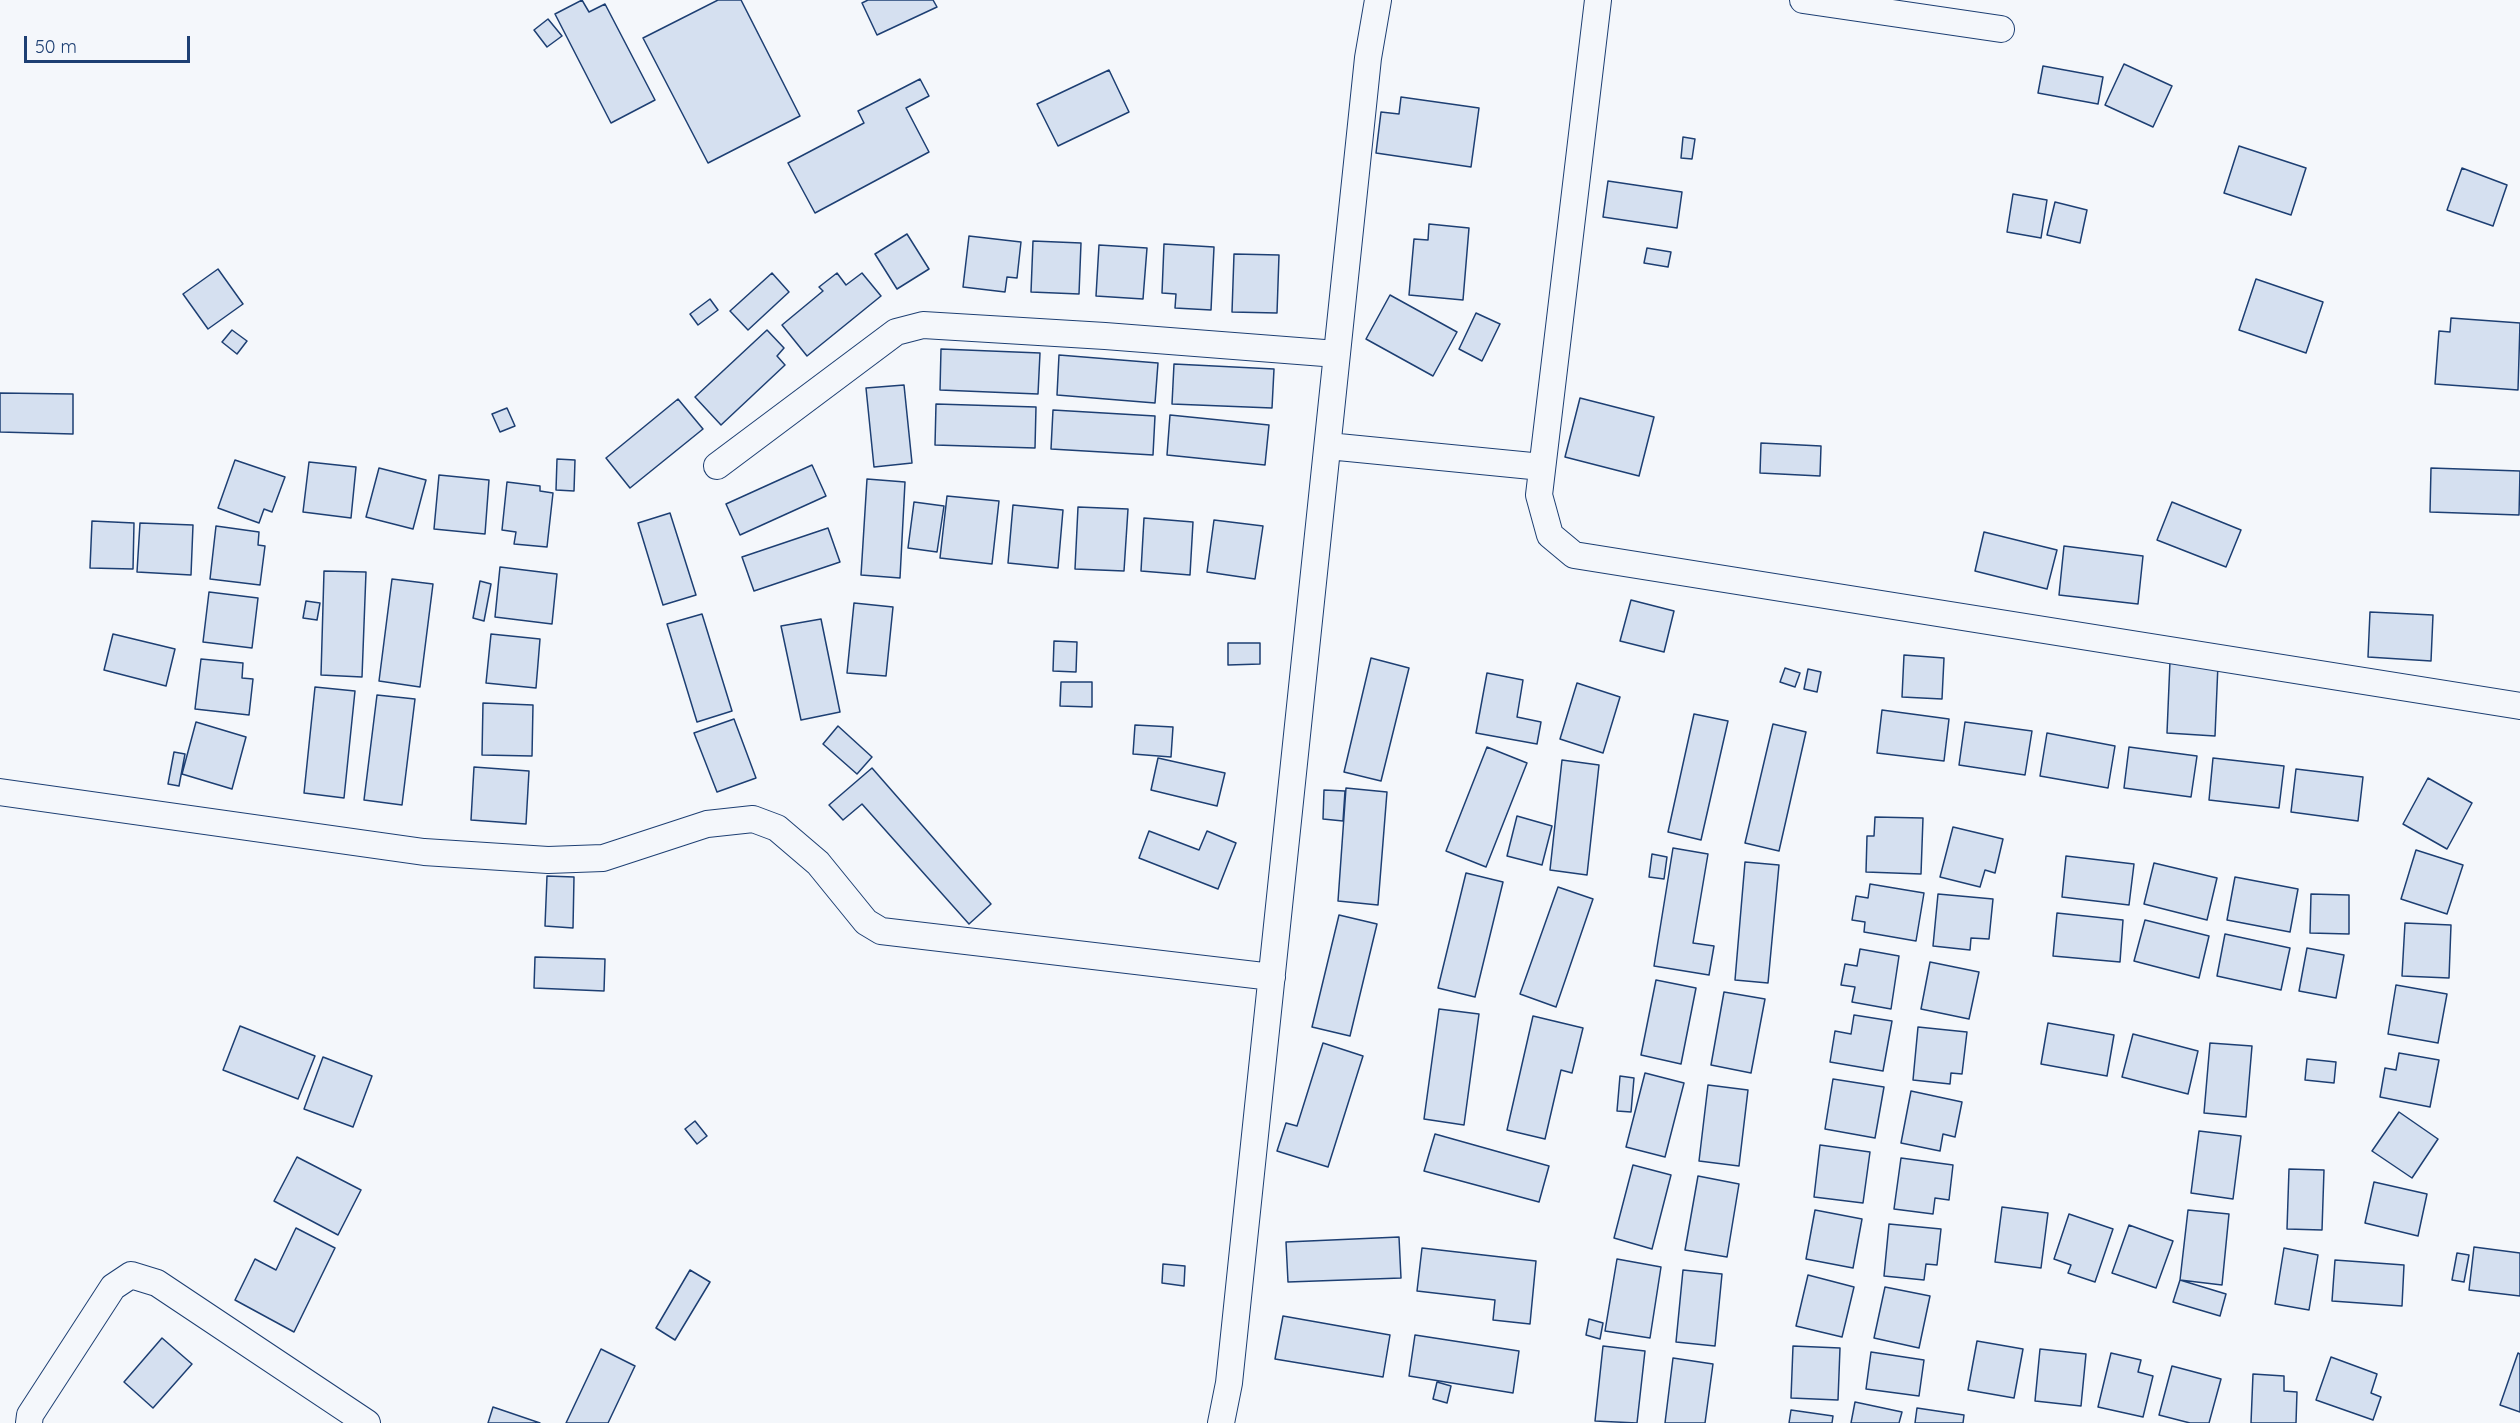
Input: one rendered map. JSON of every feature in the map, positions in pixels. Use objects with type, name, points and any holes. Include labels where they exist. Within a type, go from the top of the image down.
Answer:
[{"type":"street","points":[[1221,1423],[1229,1383],[1368,58],[1378,0]]},
{"type":"street","points":[[1598,0],[1539,495],[1550,535],[1574,555],[2520,706]]},
{"type":"street","points":[[1803,0],[2001,29]]},
{"type":"street","points":[[717,466],[896,332],[923,325],[1337,354]]},
{"type":"street","points":[[1328,446],[1542,467]]},
{"type":"street","points":[[0,792],[424,852],[548,860],[603,858],[707,824],[753,819],[777,828],[818,863],[866,922],[881,931],[1272,977]]},
{"type":"street","points":[[29,1423],[30,1415],[113,1287],[131,1275],[157,1283],[367,1423]]},
{"type":"building","points":[[582,0],[589,12],[605,4],[655,100],[611,123],[555,14]]},
{"type":"building","points":[[718,0],[741,0],[800,116],[708,163],[643,38]]},
{"type":"building","points":[[868,0],[933,0],[937,7],[877,35],[862,3]]},
{"type":"building","points":[[548,19],[562,36],[547,47],[534,30]]},
{"type":"building","points":[[2124,64],[2172,86],[2153,127],[2105,105]]},
{"type":"building","points":[[2043,66],[2103,77],[2098,104],[2038,93]]},
{"type":"building","points":[[1109,70],[1129,112],[1058,146],[1037,104]]},
{"type":"building","points":[[920,79],[929,96],[906,108],[929,152],[815,213],[788,163],[864,123],[858,111]]},
{"type":"building","points":[[1401,97],[1479,108],[1471,167],[1376,153],[1381,112],[1399,114]]},
{"type":"building","points":[[1683,137],[1695,139],[1692,159],[1681,158]]},
{"type":"building","points":[[2239,146],[2306,168],[2291,215],[2224,193]]},
{"type":"building","points":[[2462,168],[2507,185],[2493,226],[2447,210]]},
{"type":"building","points":[[1608,181],[1682,192],[1677,228],[1603,217]]},
{"type":"building","points":[[2013,194],[2047,200],[2041,238],[2007,232]]},
{"type":"building","points":[[2055,202],[2087,210],[2080,243],[2047,235]]},
{"type":"building","points":[[1429,224],[1469,228],[1463,300],[1409,295],[1414,239],[1428,240]]},
{"type":"building","points":[[907,234],[929,269],[897,289],[875,254]]},
{"type":"building","points":[[969,236],[1021,242],[1017,278],[1007,277],[1005,292],[963,287]]},
{"type":"building","points":[[1033,241],[1081,243],[1079,294],[1031,292]]},
{"type":"building","points":[[1164,244],[1214,247],[1211,310],[1175,308],[1176,294],[1162,293]]},
{"type":"building","points":[[1099,245],[1147,248],[1143,299],[1096,296]]},
{"type":"building","points":[[1647,248],[1671,252],[1668,267],[1644,263]]},
{"type":"building","points":[[1234,254],[1279,255],[1277,313],[1232,312]]},
{"type":"building","points":[[218,269],[243,304],[208,329],[183,294]]},
{"type":"building","points":[[772,273],[789,292],[748,330],[730,311]]},
{"type":"building","points":[[837,273],[846,285],[862,273],[881,296],[807,356],[782,325],[823,291],[819,287]]},
{"type":"building","points":[[2256,279],[2323,302],[2306,353],[2239,330]]},
{"type":"building","points":[[1390,295],[1457,332],[1433,376],[1366,339]]},
{"type":"building","points":[[710,299],[718,310],[698,325],[690,314]]},
{"type":"building","points":[[1476,313],[1500,324],[1482,361],[1459,349]]},
{"type":"building","points":[[2451,318],[2520,323],[2518,390],[2435,384],[2439,331],[2450,332]]},
{"type":"building","points":[[232,330],[247,341],[237,354],[222,342]]},
{"type":"building","points":[[767,330],[784,348],[777,356],[785,365],[721,425],[695,397]]},
{"type":"building","points":[[941,349],[1040,353],[1038,394],[940,390]]},
{"type":"building","points":[[1059,355],[1158,363],[1155,403],[1057,395]]},
{"type":"building","points":[[1174,364],[1274,369],[1272,408],[1172,404]]},
{"type":"building","points":[[904,385],[912,463],[874,467],[866,388]]},
{"type":"building","points":[[0,393],[73,394],[73,434],[0,432]]},
{"type":"building","points":[[1580,398],[1654,417],[1639,476],[1565,457]]},
{"type":"building","points":[[678,399],[703,429],[630,488],[606,458]]},
{"type":"building","points":[[936,404],[1036,407],[1035,448],[935,445]]},
{"type":"building","points":[[507,408],[515,426],[500,432],[492,414]]},
{"type":"building","points":[[1053,410],[1155,416],[1153,455],[1051,449]]},
{"type":"building","points":[[1170,415],[1269,425],[1265,465],[1167,455]]},
{"type":"building","points":[[1761,443],[1821,446],[1820,476],[1760,473]]},
{"type":"building","points":[[557,459],[575,460],[574,491],[556,490]]},
{"type":"building","points":[[235,460],[285,477],[272,512],[264,509],[259,523],[218,508]]},
{"type":"building","points":[[309,462],[356,467],[351,518],[303,512]]},
{"type":"building","points":[[812,465],[826,496],[740,535],[726,504]]},
{"type":"building","points":[[379,468],[426,480],[413,529],[366,517]]},
{"type":"building","points":[[2431,468],[2520,471],[2519,515],[2430,512]]},
{"type":"building","points":[[439,475],[489,480],[485,534],[434,529]]},
{"type":"building","points":[[867,479],[905,482],[900,578],[861,575]]},
{"type":"building","points":[[507,482],[540,486],[540,491],[553,493],[547,547],[514,544],[516,532],[502,530]]},
{"type":"building","points":[[947,496],[999,501],[992,564],[940,558]]},
{"type":"building","points":[[914,502],[944,506],[937,552],[908,548]]},
{"type":"building","points":[[2172,502],[2241,530],[2226,567],[2157,540]]},
{"type":"building","points":[[1013,505],[1063,510],[1058,568],[1008,563]]},
{"type":"building","points":[[1078,507],[1128,509],[1124,571],[1075,569]]},
{"type":"building","points":[[670,513],[696,595],[663,605],[638,523]]},
{"type":"building","points":[[1144,518],[1193,522],[1190,575],[1141,571]]},
{"type":"building","points":[[1214,520],[1263,526],[1255,579],[1207,572]]},
{"type":"building","points":[[92,521],[134,523],[133,569],[90,568]]},
{"type":"building","points":[[140,523],[193,525],[191,575],[137,572]]},
{"type":"building","points":[[216,526],[259,532],[258,545],[265,546],[260,585],[210,579]]},
{"type":"building","points":[[828,528],[840,562],[754,591],[742,557]]},
{"type":"building","points":[[1984,532],[2057,550],[2047,589],[1975,571]]},
{"type":"building","points":[[2064,546],[2143,556],[2138,604],[2059,595]]},
{"type":"building","points":[[500,567],[557,574],[552,624],[495,617]]},
{"type":"building","points":[[324,571],[366,572],[362,677],[321,675]]},
{"type":"building","points":[[392,579],[433,584],[420,687],[379,681]]},
{"type":"building","points":[[480,581],[491,584],[484,621],[473,618]]},
{"type":"building","points":[[209,592],[258,598],[252,648],[203,642]]},
{"type":"building","points":[[1631,600],[1674,611],[1664,652],[1620,641]]},
{"type":"building","points":[[306,601],[320,603],[317,620],[303,618]]},
{"type":"building","points":[[854,603],[893,607],[886,676],[847,673]]},
{"type":"building","points":[[2370,612],[2433,615],[2431,661],[2368,657]]},
{"type":"building","points":[[702,614],[732,711],[697,722],[667,624]]},
{"type":"building","points":[[821,619],[840,712],[801,720],[781,626]]},
{"type":"building","points":[[113,634],[175,649],[166,686],[104,670]]},
{"type":"building","points":[[491,634],[540,639],[536,688],[486,683]]},
{"type":"building","points":[[1054,641],[1077,642],[1076,672],[1053,671]]},
{"type":"building","points":[[1228,643],[1260,643],[1260,664],[1228,665]]},
{"type":"building","points":[[1904,655],[1944,658],[1942,699],[1902,697]]},
{"type":"building","points":[[1371,658],[1409,668],[1381,781],[1344,772]]},
{"type":"building","points":[[201,659],[243,663],[242,678],[253,679],[249,715],[195,709]]},
{"type":"building","points":[[2170,661],[2218,664],[2215,736],[2167,733]]},
{"type":"building","points":[[1785,668],[1800,673],[1795,687],[1780,682]]},
{"type":"building","points":[[1808,669],[1821,672],[1817,692],[1804,689]]},
{"type":"building","points":[[1487,673],[1523,680],[1517,717],[1541,722],[1537,744],[1476,733]]},
{"type":"building","points":[[1061,682],[1092,682],[1092,707],[1060,706]]},
{"type":"building","points":[[1577,683],[1620,697],[1603,753],[1560,739]]},
{"type":"building","points":[[315,687],[355,691],[344,798],[304,793]]},
{"type":"building","points":[[377,695],[415,699],[402,805],[364,800]]},
{"type":"building","points":[[483,703],[533,705],[532,756],[482,755]]},
{"type":"building","points":[[1882,710],[1949,719],[1944,761],[1877,753]]},
{"type":"building","points":[[1694,714],[1728,721],[1701,840],[1668,832]]},
{"type":"building","points":[[734,719],[756,778],[717,792],[694,733]]},
{"type":"building","points":[[196,722],[246,737],[232,789],[182,774]]},
{"type":"building","points":[[1965,722],[2032,731],[2025,775],[1959,765]]},
{"type":"building","points":[[1773,724],[1806,732],[1779,851],[1745,843]]},
{"type":"building","points":[[1135,725],[1173,727],[1171,757],[1133,754]]},
{"type":"building","points":[[838,726],[872,757],[857,774],[823,744]]},
{"type":"building","points":[[2047,733],[2115,746],[2108,788],[2040,776]]},
{"type":"building","points":[[1487,747],[1527,763],[1486,867],[1446,851]]},
{"type":"building","points":[[2129,747],[2197,756],[2191,797],[2124,788]]},
{"type":"building","points":[[174,752],[185,754],[179,786],[168,784]]},
{"type":"building","points":[[1158,758],[1225,773],[1217,806],[1151,790]]},
{"type":"building","points":[[2213,758],[2284,766],[2279,808],[2209,800]]},
{"type":"building","points":[[1562,760],[1599,765],[1587,875],[1550,870]]},
{"type":"building","points":[[474,767],[529,771],[526,824],[471,820]]},
{"type":"building","points":[[872,768],[991,904],[969,924],[862,804],[843,820],[829,805]]},
{"type":"building","points":[[2296,769],[2363,777],[2358,821],[2291,812]]},
{"type":"building","points":[[2428,778],[2472,803],[2447,849],[2403,824]]},
{"type":"building","points":[[1346,788],[1387,792],[1378,905],[1338,901]]},
{"type":"building","points":[[1324,790],[1345,791],[1343,821],[1323,819]]},
{"type":"building","points":[[1517,816],[1552,826],[1542,865],[1507,856]]},
{"type":"building","points":[[1875,817],[1923,818],[1921,874],[1866,872],[1867,836],[1874,836]]},
{"type":"building","points":[[1953,827],[2003,839],[1995,873],[1985,870],[1980,887],[1940,877]]},
{"type":"building","points":[[1149,831],[1199,850],[1207,831],[1236,843],[1218,889],[1139,858]]},
{"type":"building","points":[[1673,848],[1708,854],[1693,943],[1714,946],[1709,975],[1654,966]]},
{"type":"building","points":[[2416,850],[2463,865],[2447,914],[2401,899]]},
{"type":"building","points":[[1652,854],[1667,857],[1664,879],[1649,877]]},
{"type":"building","points":[[2066,856],[2134,864],[2129,905],[2062,897]]},
{"type":"building","points":[[1745,862],[1779,865],[1768,983],[1735,980]]},
{"type":"building","points":[[2154,863],[2217,878],[2207,920],[2144,904]]},
{"type":"building","points":[[1466,873],[1503,882],[1475,997],[1438,988]]},
{"type":"building","points":[[547,876],[574,877],[573,928],[545,926]]},
{"type":"building","points":[[2235,877],[2298,889],[2290,932],[2227,920]]},
{"type":"building","points":[[1870,884],[1924,893],[1916,941],[1864,932],[1865,922],[1852,920],[1856,896],[1868,898]]},
{"type":"building","points":[[1558,887],[1593,899],[1556,1007],[1520,994]]},
{"type":"building","points":[[1938,894],[1993,899],[1989,939],[1971,938],[1970,950],[1933,946]]},
{"type":"building","points":[[2311,894],[2349,895],[2349,934],[2310,933]]},
{"type":"building","points":[[2057,913],[2123,920],[2120,962],[2053,956]]},
{"type":"building","points":[[1339,915],[1377,924],[1350,1036],[1312,1027]]},
{"type":"building","points":[[2145,920],[2209,936],[2199,978],[2134,961]]},
{"type":"building","points":[[2405,923],[2451,925],[2449,978],[2402,976]]},
{"type":"building","points":[[2225,934],[2290,948],[2281,990],[2217,976]]},
{"type":"building","points":[[2307,948],[2344,955],[2336,998],[2299,991]]},
{"type":"building","points":[[1860,949],[1899,956],[1891,1009],[1852,1002],[1855,987],[1841,985],[1845,964],[1857,966]]},
{"type":"building","points":[[535,957],[605,959],[604,991],[534,988]]},
{"type":"building","points":[[1930,962],[1979,972],[1969,1019],[1921,1009]]},
{"type":"building","points":[[1656,980],[1696,988],[1681,1064],[1641,1055]]},
{"type":"building","points":[[2396,985],[2447,994],[2438,1043],[2388,1034]]},
{"type":"building","points":[[1724,992],[1765,999],[1751,1073],[1711,1065]]},
{"type":"building","points":[[1439,1009],[1479,1014],[1464,1125],[1424,1119]]},
{"type":"building","points":[[1854,1015],[1892,1021],[1883,1071],[1830,1062],[1835,1031],[1851,1034]]},
{"type":"building","points":[[1533,1016],[1583,1028],[1572,1073],[1561,1070],[1545,1139],[1507,1130]]},
{"type":"building","points":[[2048,1023],[2114,1035],[2107,1076],[2041,1064]]},
{"type":"building","points":[[240,1026],[315,1056],[298,1099],[223,1070]]},
{"type":"building","points":[[1918,1027],[1967,1032],[1962,1074],[1951,1073],[1950,1084],[1913,1080]]},
{"type":"building","points":[[2133,1034],[2198,1051],[2188,1094],[2122,1077]]},
{"type":"building","points":[[1323,1043],[1363,1056],[1328,1167],[1277,1151],[1286,1123],[1297,1126]]},
{"type":"building","points":[[2210,1043],[2252,1046],[2246,1117],[2204,1113]]},
{"type":"building","points":[[2399,1053],[2439,1060],[2430,1107],[2380,1097],[2385,1068],[2396,1070]]},
{"type":"building","points":[[323,1057],[372,1076],[353,1127],[304,1109]]},
{"type":"building","points":[[2307,1059],[2336,1062],[2334,1083],[2305,1080]]},
{"type":"building","points":[[1645,1073],[1684,1083],[1665,1157],[1626,1147]]},
{"type":"building","points":[[1620,1076],[1634,1078],[1631,1112],[1617,1111]]},
{"type":"building","points":[[1833,1079],[1884,1087],[1875,1138],[1825,1129]]},
{"type":"building","points":[[1708,1085],[1748,1090],[1739,1166],[1699,1161]]},
{"type":"building","points":[[1911,1091],[1962,1102],[1955,1137],[1943,1134],[1940,1151],[1901,1143]]},
{"type":"building","points":[[2399,1112],[2438,1139],[2412,1178],[2372,1151]]},
{"type":"building","points":[[695,1121],[707,1136],[697,1144],[685,1129]]},
{"type":"building","points":[[2199,1131],[2241,1136],[2233,1199],[2191,1193]]},
{"type":"building","points":[[1435,1134],[1549,1166],[1539,1202],[1424,1171]]},
{"type":"building","points":[[1820,1145],[1870,1152],[1863,1203],[1814,1197]]},
{"type":"building","points":[[297,1157],[361,1190],[338,1235],[274,1201]]},
{"type":"building","points":[[1901,1158],[1953,1165],[1949,1200],[1935,1198],[1933,1214],[1894,1209]]},
{"type":"building","points":[[1633,1165],[1671,1175],[1652,1249],[1614,1238]]},
{"type":"building","points":[[2289,1169],[2324,1170],[2322,1230],[2287,1229]]},
{"type":"building","points":[[1698,1176],[1739,1184],[1727,1257],[1685,1250]]},
{"type":"building","points":[[2374,1182],[2427,1194],[2418,1236],[2365,1223]]},
{"type":"building","points":[[2002,1207],[2048,1213],[2041,1268],[1995,1262]]},
{"type":"building","points":[[1815,1210],[1862,1219],[1853,1268],[1806,1259]]},
{"type":"building","points":[[2188,1210],[2229,1214],[2222,1285],[2180,1280]]},
{"type":"building","points":[[2069,1214],[2113,1229],[2095,1282],[2068,1273],[2071,1265],[2054,1259]]},
{"type":"building","points":[[1889,1224],[1941,1229],[1937,1265],[1926,1264],[1924,1280],[1884,1276]]},
{"type":"building","points":[[2129,1225],[2173,1241],[2156,1288],[2112,1273]]},
{"type":"building","points":[[296,1228],[335,1248],[294,1332],[235,1300],[255,1259],[276,1270]]},
{"type":"building","points":[[1399,1237],[1401,1278],[1288,1282],[1286,1242]]},
{"type":"building","points":[[2474,1247],[2520,1253],[2520,1296],[2469,1290]]},
{"type":"building","points":[[1422,1248],[1536,1261],[1530,1324],[1493,1320],[1495,1300],[1417,1291]]},
{"type":"building","points":[[2284,1248],[2318,1255],[2309,1310],[2275,1304]]},
{"type":"building","points":[[2457,1253],[2469,1255],[2464,1282],[2452,1280]]},
{"type":"building","points":[[1617,1259],[1661,1267],[1650,1338],[1605,1331]]},
{"type":"building","points":[[2335,1260],[2404,1265],[2402,1306],[2332,1301]]},
{"type":"building","points":[[1163,1264],[1185,1266],[1184,1286],[1162,1283]]},
{"type":"building","points":[[690,1270],[710,1282],[675,1340],[656,1328]]},
{"type":"building","points":[[1683,1270],[1722,1274],[1715,1346],[1676,1342]]},
{"type":"building","points":[[1808,1275],[1854,1287],[1842,1337],[1796,1326]]},
{"type":"building","points":[[2180,1280],[2226,1294],[2220,1316],[2173,1302]]},
{"type":"building","points":[[1885,1287],[1930,1296],[1919,1348],[1874,1338]]},
{"type":"building","points":[[1283,1316],[1390,1335],[1383,1377],[1275,1359]]},
{"type":"building","points":[[1589,1319],[1603,1323],[1600,1339],[1586,1335]]},
{"type":"building","points":[[1415,1335],[1519,1351],[1513,1393],[1409,1376]]},
{"type":"building","points":[[162,1338],[192,1364],[153,1408],[124,1382]]},
{"type":"building","points":[[1977,1341],[2023,1349],[2014,1398],[1968,1390]]},
{"type":"building","points":[[1603,1346],[1645,1351],[1637,1423],[1595,1421]]},
{"type":"building","points":[[1793,1346],[1840,1348],[1838,1400],[1791,1398]]},
{"type":"building","points":[[601,1349],[635,1366],[608,1423],[566,1423]]},
{"type":"building","points":[[2040,1349],[2086,1354],[2081,1406],[2035,1401]]},
{"type":"building","points":[[1871,1352],[1924,1360],[1919,1396],[1866,1389]]},
{"type":"building","points":[[2111,1353],[2141,1360],[2138,1372],[2153,1376],[2143,1417],[2098,1407]]},
{"type":"building","points":[[2518,1353],[2520,1354],[2520,1412],[2500,1405]]},
{"type":"building","points":[[2331,1357],[2377,1374],[2371,1393],[2381,1397],[2373,1420],[2316,1400]]},
{"type":"building","points":[[1673,1358],[1713,1364],[1705,1423],[1665,1423]]},
{"type":"building","points":[[2172,1366],[2221,1379],[2209,1423],[2190,1423],[2159,1415]]},
{"type":"building","points":[[2253,1374],[2284,1376],[2284,1391],[2297,1392],[2296,1423],[2251,1423]]},
{"type":"building","points":[[1437,1382],[1451,1386],[1447,1403],[1433,1399]]},
{"type":"building","points":[[1855,1402],[1902,1412],[1899,1423],[1851,1423]]},
{"type":"building","points":[[493,1407],[540,1423],[488,1423]]},
{"type":"building","points":[[1917,1408],[1964,1415],[1963,1423],[1915,1423]]},
{"type":"building","points":[[1791,1410],[1833,1416],[1832,1423],[1789,1423]]}]
